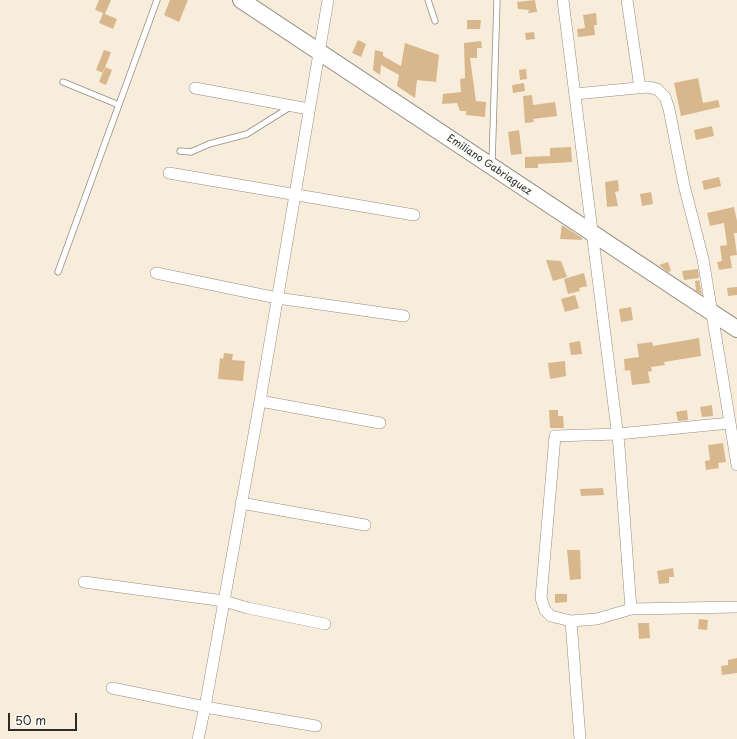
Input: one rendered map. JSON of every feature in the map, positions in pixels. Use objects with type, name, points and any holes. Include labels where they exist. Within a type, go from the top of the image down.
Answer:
[{"type":"main road","name":"Emiliano Gabriaguez","points":[[241,0],[737,329]]},
{"type":"street","points":[[198,739],[260,401],[328,0]]},
{"type":"street","points":[[563,0],[618,434],[631,609]]},
{"type":"street","points":[[627,0],[640,88]]},
{"type":"street","points":[[194,88],[309,109]]},
{"type":"street","points":[[575,94],[640,88],[657,89],[665,97],[669,109],[684,185],[703,259],[737,465]]},
{"type":"street","points":[[169,173],[294,196],[414,215]]},
{"type":"street","points":[[156,273],[277,298],[404,316]]},
{"type":"street","points":[[260,401],[380,423]]},
{"type":"street","points":[[730,423],[618,434],[555,436],[541,598],[545,610],[551,616],[571,622],[598,619],[631,609],[737,607]]},
{"type":"street","points":[[241,503],[365,525]]},
{"type":"street","points":[[84,582],[224,601],[248,608],[325,624]]},
{"type":"street","points":[[571,622],[580,739]]},
{"type":"street","points":[[112,688],[205,707],[316,726]]},
{"type":"lane","points":[[58,272],[157,0]]},
{"type":"lane","points":[[428,0],[435,21]]},
{"type":"lane","points":[[492,167],[497,0]]},
{"type":"lane","points":[[63,82],[119,106]]},
{"type":"lane","points":[[180,151],[191,152],[209,144],[247,134],[292,106]]},
{"type":"building","points":[[99,0],[111,0],[105,14],[117,19],[113,29],[99,23],[103,13],[95,10]]},
{"type":"building","points":[[170,0],[188,0],[179,22],[164,15]]},
{"type":"building","points":[[535,0],[537,12],[528,13],[529,10],[518,9],[517,2]]},
{"type":"building","points":[[596,13],[597,25],[594,25],[595,35],[578,37],[577,29],[585,28],[583,15]]},
{"type":"building","points":[[467,20],[481,20],[480,29],[467,29]]},
{"type":"building","points":[[534,32],[535,39],[526,40],[525,33]]},
{"type":"building","points":[[358,40],[366,44],[361,57],[352,53]]},
{"type":"building","points":[[481,41],[482,48],[477,48],[477,58],[470,58],[476,101],[486,102],[485,117],[466,115],[466,111],[460,111],[457,103],[442,104],[443,94],[461,92],[460,79],[465,78],[464,43]]},
{"type":"building","points":[[405,43],[439,55],[436,82],[417,80],[415,98],[397,86],[399,75],[381,65],[380,75],[373,70],[375,50],[383,52],[383,56],[401,66]]},
{"type":"building","points":[[104,50],[111,52],[103,73],[96,70]]},
{"type":"building","points":[[105,67],[112,70],[106,85],[99,82]]},
{"type":"building","points":[[526,69],[527,79],[520,80],[519,70]]},
{"type":"building","points":[[698,78],[703,103],[718,100],[720,107],[681,116],[674,83]]},
{"type":"building","points":[[524,83],[525,91],[513,93],[512,85]]},
{"type":"building","points":[[532,95],[533,105],[555,102],[557,116],[533,119],[534,122],[525,123],[523,96]]},
{"type":"building","points":[[712,126],[714,136],[696,140],[694,130]]},
{"type":"building","points":[[519,130],[522,154],[511,155],[508,132]]},
{"type":"building","points":[[571,147],[572,162],[538,164],[538,168],[525,168],[525,157],[550,156],[550,148]]},
{"type":"building","points":[[719,177],[721,186],[704,190],[702,181]]},
{"type":"building","points":[[618,180],[619,191],[615,192],[618,206],[607,207],[605,182]]},
{"type":"building","points":[[651,192],[653,204],[642,206],[640,194]]},
{"type":"building","points":[[734,207],[737,221],[737,233],[734,233],[737,255],[730,256],[732,268],[719,270],[717,262],[722,261],[720,246],[727,245],[724,223],[710,226],[707,213]]},
{"type":"building","points":[[562,225],[582,238],[582,240],[560,239]]},
{"type":"building","points":[[546,260],[561,261],[567,277],[553,281]]},
{"type":"building","points":[[668,262],[671,271],[668,272],[659,265]]},
{"type":"building","points":[[698,269],[699,278],[684,280],[682,271]]},
{"type":"building","points":[[584,273],[587,286],[579,288],[580,291],[568,294],[564,279]]},
{"type":"building","points":[[699,280],[702,294],[696,291],[695,281]]},
{"type":"building","points":[[737,287],[737,295],[728,296],[727,288]]},
{"type":"building","points":[[575,295],[579,308],[565,312],[561,299]]},
{"type":"building","points":[[631,307],[633,320],[621,322],[619,309]]},
{"type":"building","points":[[699,338],[701,356],[664,362],[665,365],[651,367],[652,371],[648,372],[650,383],[632,385],[630,370],[625,371],[624,359],[639,357],[637,344],[652,342],[653,346]]},
{"type":"building","points":[[580,341],[582,354],[571,355],[569,343]]},
{"type":"building","points":[[224,353],[233,354],[232,360],[245,361],[243,381],[218,379],[220,358],[223,359]]},
{"type":"building","points":[[565,361],[566,376],[550,379],[548,363]]},
{"type":"building","points":[[712,405],[713,416],[702,417],[700,407]]},
{"type":"building","points":[[549,410],[558,410],[558,416],[563,416],[564,428],[550,428]]},
{"type":"building","points":[[687,410],[688,420],[678,421],[676,412]]},
{"type":"building","points":[[723,443],[726,462],[718,463],[719,468],[706,470],[705,461],[710,460],[708,445]]},
{"type":"building","points":[[603,488],[604,495],[581,496],[580,489]]},
{"type":"building","points":[[567,550],[580,550],[581,579],[570,580]]},
{"type":"building","points":[[673,568],[674,577],[669,577],[669,583],[659,584],[657,571]]},
{"type":"building","points":[[555,594],[567,594],[567,602],[555,603]]},
{"type":"building","points":[[699,619],[708,620],[707,630],[698,629]]},
{"type":"building","points":[[638,623],[649,623],[650,638],[639,639]]},
{"type":"building","points":[[737,658],[737,673],[722,675],[721,666],[728,665],[728,660]]}]
